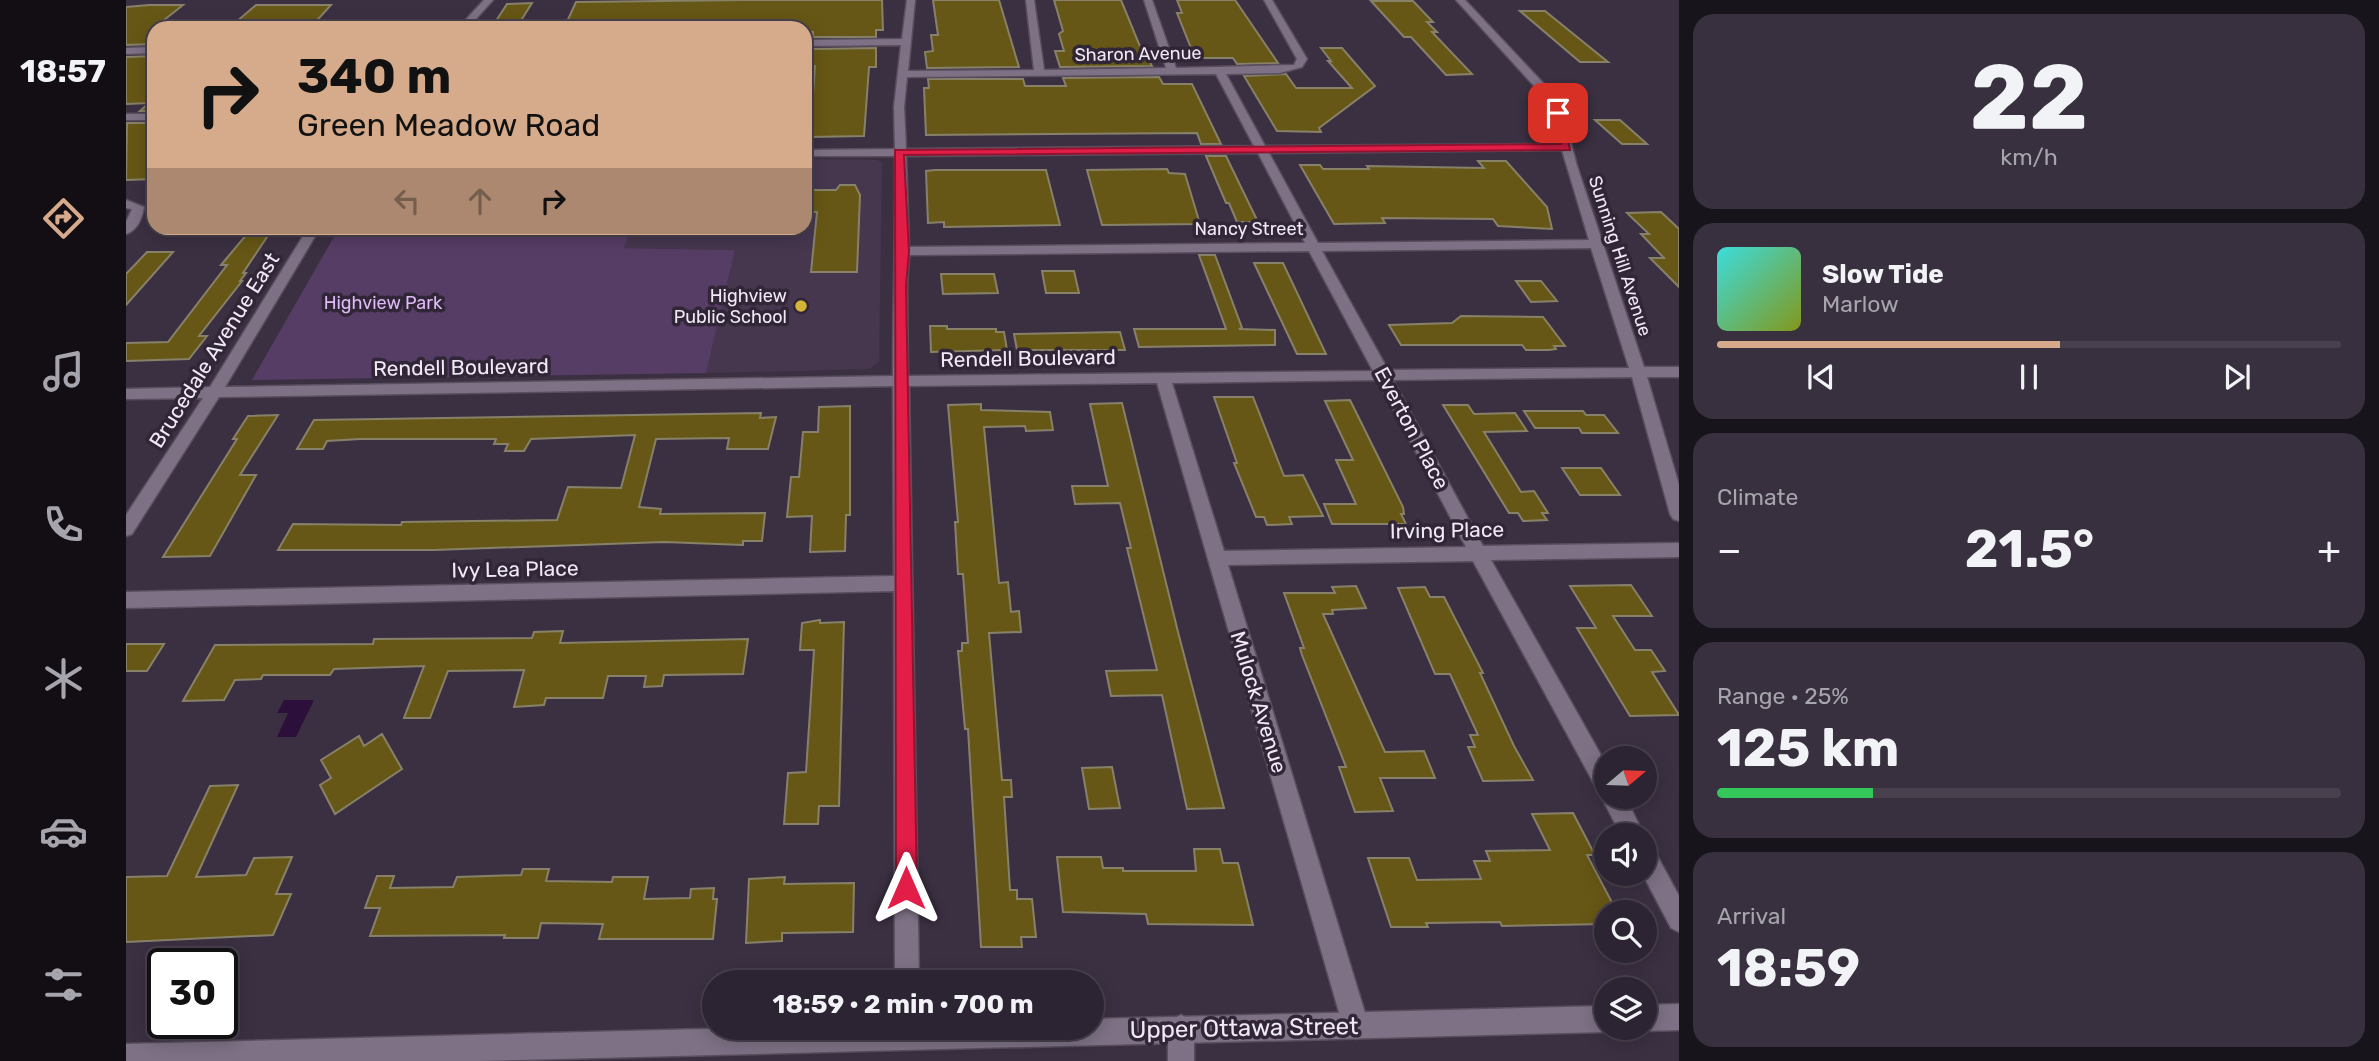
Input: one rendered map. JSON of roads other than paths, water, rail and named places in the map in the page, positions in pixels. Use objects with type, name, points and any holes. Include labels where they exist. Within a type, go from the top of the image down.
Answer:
[{"type":"street","points":[[470,21],[489,0]]},
{"type":"street","points":[[907,970],[900,286],[903,251],[899,107],[911,0]]},
{"type":"street","points":[[1030,0],[1038,73]]},
{"type":"street","points":[[1148,0],[1172,70]]},
{"type":"street","name":"Sharon Avenue","points":[[903,74],[1297,67],[1302,59],[1269,0]]},
{"type":"street","name":"Sunning Hill Avenue","points":[[1460,0],[1540,86],[1558,113],[1596,244],[1639,372],[1679,514]]},
{"type":"street","points":[[812,43],[905,42]]},
{"type":"street","points":[[126,51],[147,50]]},
{"type":"street","name":"Everton Place","points":[[1219,70],[1478,553],[1594,762]]},
{"type":"street","points":[[126,117],[147,117]]},
{"type":"street","points":[[812,153],[1566,147]]},
{"type":"street","points":[[126,204],[138,207],[136,219],[126,230]]},
{"type":"street","name":"Brucedale Avenue East","points":[[126,529],[214,393],[310,235]]},
{"type":"street","name":"Nancy Street","points":[[903,251],[1596,244]]},
{"type":"street","name":"Rendell Boulevard","points":[[126,394],[1163,377],[1679,372]]},
{"type":"street","name":"Mulock Avenue","points":[[1163,377],[1356,1026]]},
{"type":"street","name":"Irving Place","points":[[1215,558],[1679,550]]},
{"type":"street","name":"Ivy Lea Place","points":[[126,600],[904,583]]},
{"type":"street","points":[[1657,879],[1679,920]]},
{"type":"street","points":[[1657,1018],[1679,1017]]},
{"type":"street","name":"Upper Ottawa Street","points":[[1104,1029],[1594,1019]]},
{"type":"street","points":[[1181,1028],[1181,1061]]},
{"type":"street","name":"Upper Ottawa Street","points":[[126,1057],[702,1038]]},
{"type":"place","name":"Highview Public School","points":[[801,306]]},
{"type":"park label","name":"Highview Park","points":[[383,303]]}]
